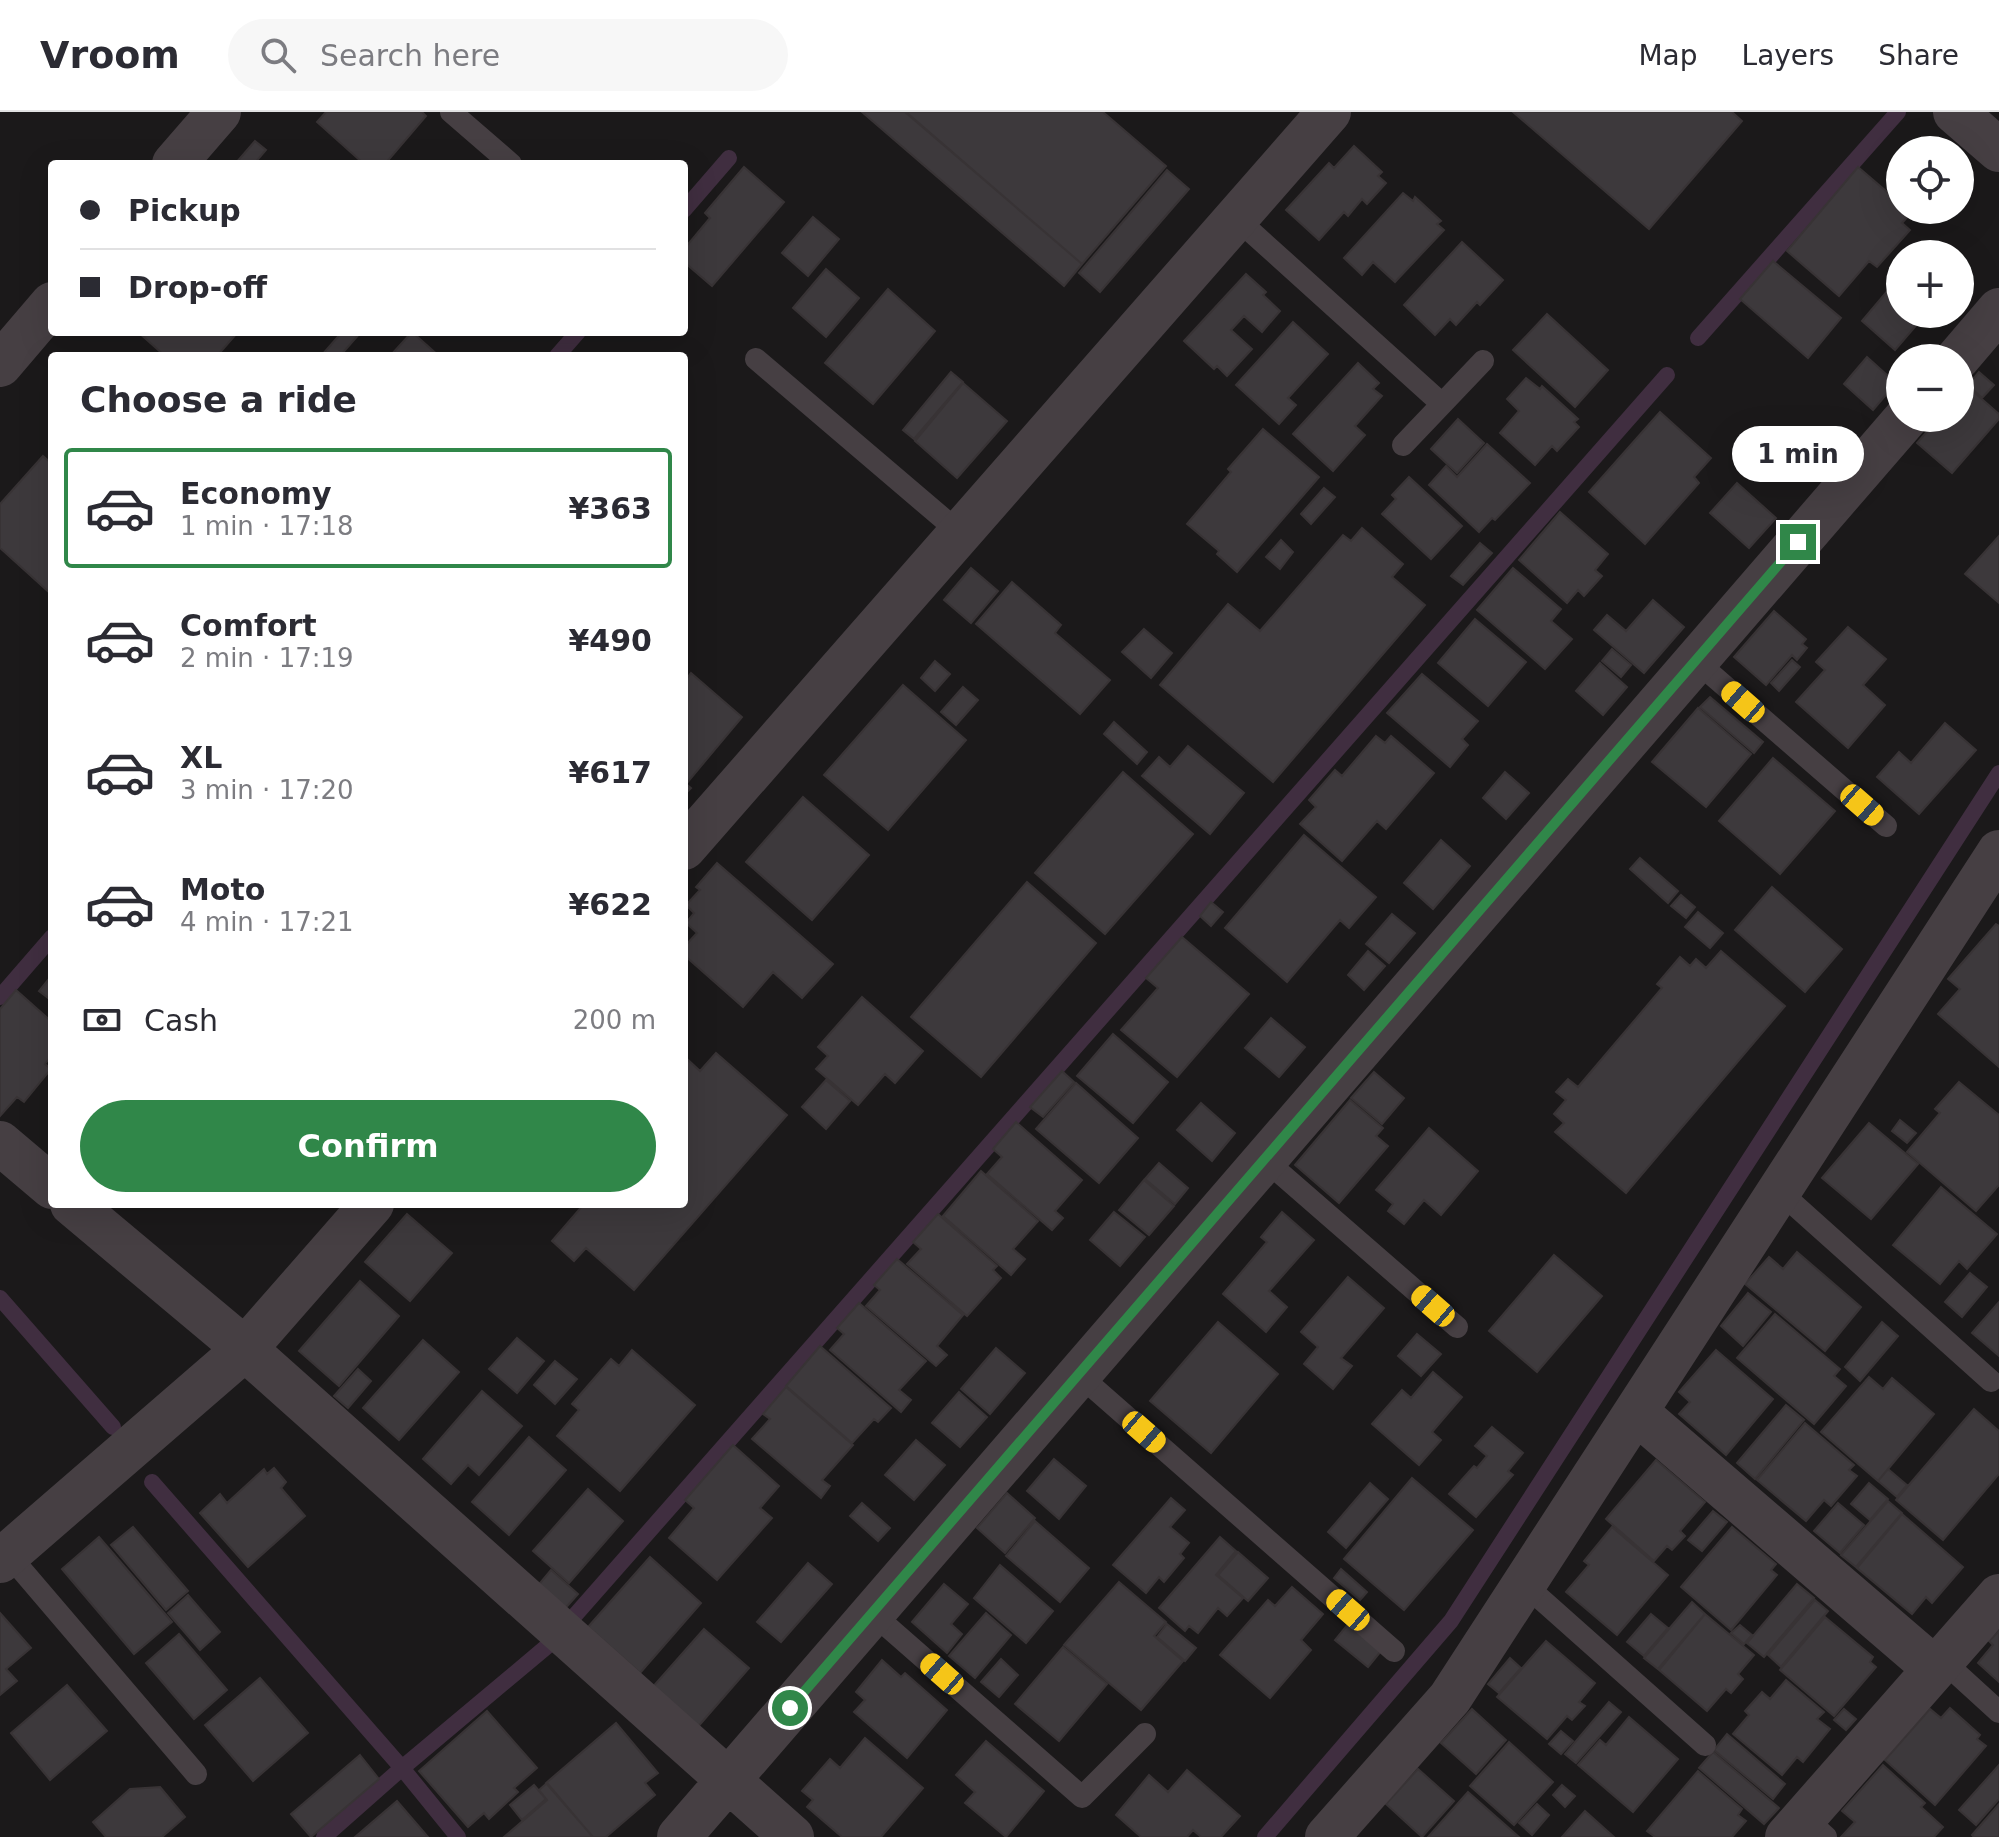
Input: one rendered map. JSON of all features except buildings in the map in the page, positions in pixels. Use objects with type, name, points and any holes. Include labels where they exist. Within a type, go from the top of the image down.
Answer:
[{"type":"street","points":[[177,160],[219,112]]},
{"type":"street","points":[[688,842],[1329,112]]},
{"type":"street","points":[[1955,112],[1999,150]]},
{"type":"street","points":[[0,365],[48,309]]},
{"type":"street","points":[[1970,344],[1999,310]]},
{"type":"street","points":[[679,1837],[1894,432]]},
{"type":"street","points":[[1327,1837],[1450,1698],[1998,856]]},
{"type":"street","points":[[0,1143],[48,1184]]},
{"type":"street","points":[[77,1208],[245,1349],[792,1837]]},
{"type":"street","points":[[4,1558],[245,1349],[368,1208]]},
{"type":"street","points":[[1636,1412],[1938,1664]]},
{"type":"street","points":[[1806,1830],[1938,1664],[1999,1596]]},
{"type":"lane","points":[[451,112],[506,160]]},
{"type":"lane","points":[[1236,218],[1442,404]]},
{"type":"lane","points":[[756,359],[960,533]]},
{"type":"lane","points":[[1403,445],[1483,361]]},
{"type":"lane","points":[[1696,661],[1886,826]]},
{"type":"lane","points":[[1264,1159],[1457,1327]]},
{"type":"lane","points":[[1779,1191],[1991,1381]]},
{"type":"lane","points":[[1078,1374],[1394,1651]]},
{"type":"lane","points":[[4,1558],[196,1774]]},
{"type":"lane","points":[[1524,1584],[1705,1745]]},
{"type":"lane","points":[[872,1613],[1082,1797],[1145,1734]]},
{"type":"lane","points":[[1938,1664],[1999,1712]]},
{"type":"waterway","points":[[1698,338],[1898,112]]},
{"type":"waterway","points":[[688,205],[729,158]]},
{"type":"waterway","points":[[560,352],[574,336]]},
{"type":"waterway","points":[[570,1621],[1667,375]]},
{"type":"waterway","points":[[1265,1837],[1451,1621],[1999,773]]},
{"type":"waterway","points":[[0,997],[48,942]]},
{"type":"waterway","points":[[0,1298],[113,1427]]},
{"type":"waterway","points":[[152,1482],[402,1768],[458,1837]]},
{"type":"waterway","points":[[324,1837],[551,1643]]},
{"type":"route","points":[[790,1708],[1798,542]]}]
